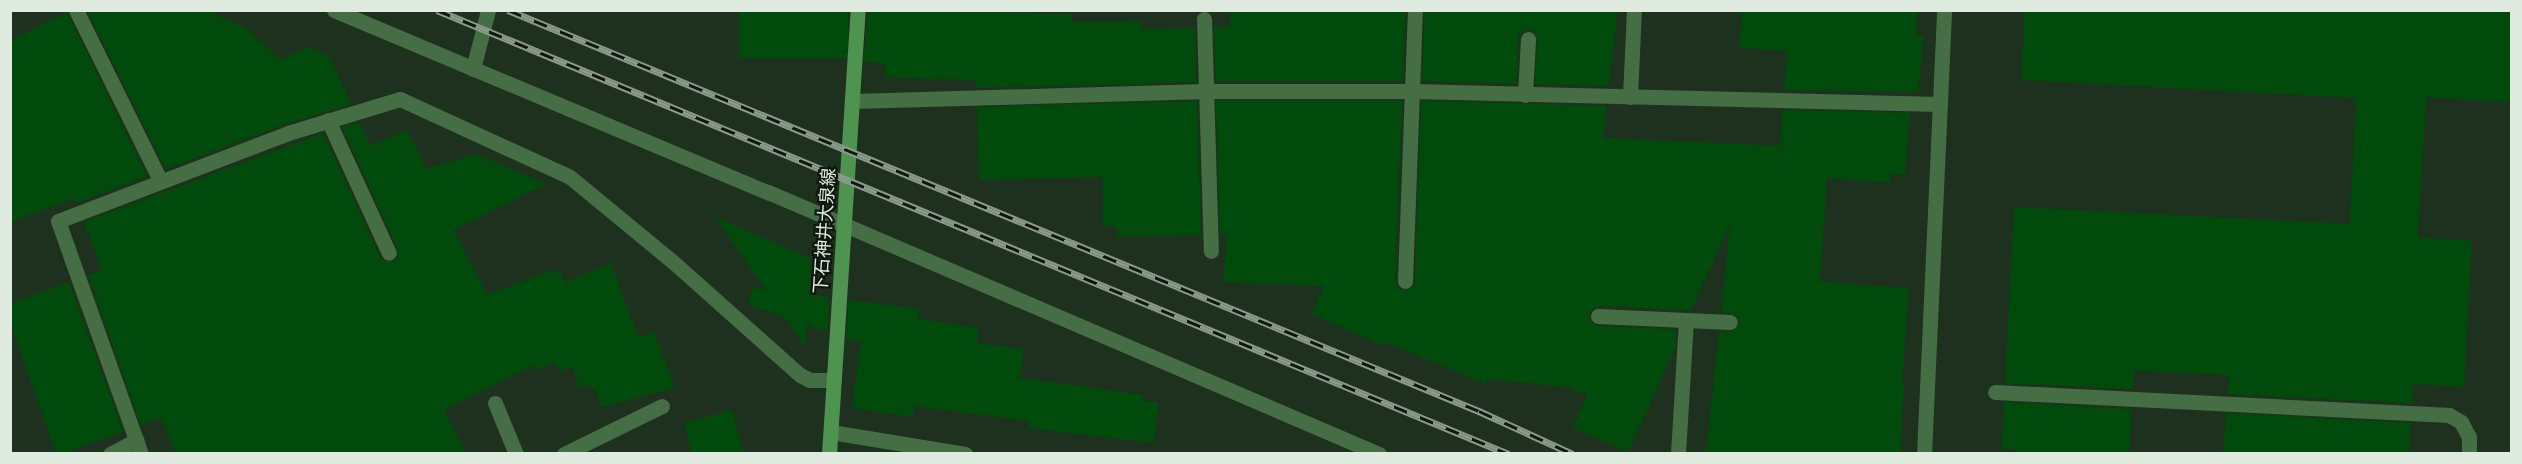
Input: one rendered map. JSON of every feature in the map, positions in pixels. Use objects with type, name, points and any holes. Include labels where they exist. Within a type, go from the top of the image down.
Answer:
[{"type":"main road","name":"下石神井大泉線","points":[[829,453],[858,10]]},
{"type":"street","points":[[75,10],[160,180]]},
{"type":"street","points":[[334,10],[1379,453]]},
{"type":"street","points":[[473,69],[488,10]]},
{"type":"street","points":[[1405,281],[1415,10]]},
{"type":"street","points":[[1630,97],[1634,10]]},
{"type":"street","points":[[1924,453],[1944,10]]},
{"type":"street","points":[[1204,19],[1211,251]]},
{"type":"street","points":[[1525,95],[1528,39]]},
{"type":"street","points":[[852,101],[1207,91],[1413,91],[1940,104]]},
{"type":"street","points":[[110,453],[139,447],[58,221],[160,180],[328,120],[400,99],[570,177],[672,261],[800,375],[810,380],[834,380]]},
{"type":"street","points":[[328,120],[389,253]]},
{"type":"street","points":[[1598,316],[1730,322]]},
{"type":"street","points":[[1678,453],[1686,320]]},
{"type":"street","points":[[1995,392],[2449,415],[2461,422],[2469,437],[2469,453]]},
{"type":"street","points":[[495,403],[516,453]]},
{"type":"street","points":[[564,453],[662,405]]},
{"type":"street","points":[[831,432],[965,453]]},
{"type":"building","points":[[87,10],[205,10],[249,30],[280,60],[309,47],[330,57],[351,104],[285,124],[166,169]]},
{"type":"building","points":[[739,10],[848,10],[848,58],[739,58]]},
{"type":"building","points":[[868,10],[1072,14],[1072,22],[1141,21],[1142,29],[1195,28],[1196,82],[976,88],[976,80],[885,77],[885,63],[864,62]]},
{"type":"building","points":[[1230,10],[1405,10],[1403,81],[1216,81],[1214,27],[1230,27]]},
{"type":"building","points":[[1425,10],[1618,10],[1609,86],[1535,84],[1538,39],[1534,31],[1528,29],[1520,33],[1518,38],[1516,84],[1422,81]]},
{"type":"building","points":[[1742,10],[1917,10],[1916,35],[1924,36],[1918,92],[1784,90],[1787,51],[1739,48]]},
{"type":"building","points":[[2025,10],[2511,10],[2511,102],[2426,97],[2418,238],[2472,241],[2464,387],[2413,384],[2412,403],[2228,394],[2229,375],[2135,370],[2133,389],[2005,383],[2014,207],[2350,224],[2356,98],[2021,80]]},
{"type":"building","points":[[67,12],[147,176],[77,203],[75,198],[10,222],[10,41]]},
{"type":"building","points":[[1197,101],[1201,235],[1117,237],[1117,227],[1103,227],[1103,177],[979,180],[977,107]]},
{"type":"building","points":[[1216,101],[1402,101],[1395,281],[1399,289],[1405,291],[1413,287],[1415,281],[1421,101],[1607,106],[1603,138],[1780,146],[1783,110],[1910,113],[1905,175],[1890,174],[1890,183],[1827,178],[1820,279],[1822,282],[1909,288],[1902,382],[1904,383],[1900,453],[1706,453],[1719,331],[1734,331],[1740,323],[1735,314],[1721,312],[1730,224],[1691,310],[1598,306],[1590,311],[1589,320],[1597,326],[1676,329],[1675,348],[1628,452],[1573,428],[1588,393],[1573,391],[1573,388],[1487,379],[1485,384],[1386,342],[1384,346],[1312,314],[1324,286],[1224,282],[1226,234],[1220,234]]},
{"type":"building","points":[[359,122],[370,146],[407,130],[426,169],[476,154],[546,184],[454,230],[487,295],[556,269],[558,274],[561,273],[564,282],[611,264],[639,338],[654,332],[675,388],[601,407],[595,388],[591,390],[590,385],[580,388],[572,367],[558,371],[555,362],[536,370],[534,365],[444,410],[466,453],[175,453],[161,418],[141,425],[88,275],[102,270],[84,222],[323,133],[380,257],[384,261],[393,262],[397,258],[398,249],[342,127]]},
{"type":"building","points":[[715,217],[811,259],[809,295],[829,297],[827,332],[807,325],[805,347],[785,317],[748,305],[752,288],[766,290]]},
{"type":"building","points":[[69,282],[123,432],[64,453],[56,453],[10,322],[10,304]]},
{"type":"building","points":[[849,300],[920,309],[918,319],[979,328],[977,343],[1024,349],[1020,378],[1144,395],[1143,401],[1159,402],[1154,443],[1029,428],[1029,421],[914,406],[913,417],[852,408],[861,343],[846,338]]},
{"type":"building","points":[[2004,402],[2132,409],[2129,453],[2020,453],[2020,450],[2002,449]]},
{"type":"building","points":[[732,410],[744,453],[692,453],[684,423]]},
{"type":"building","points":[[2226,413],[2411,423],[2409,453],[2223,453]]},
{"type":"railway","points":[[437,10],[1509,454]]},
{"type":"railway","points":[[508,10],[1479,411],[1573,454]]}]
